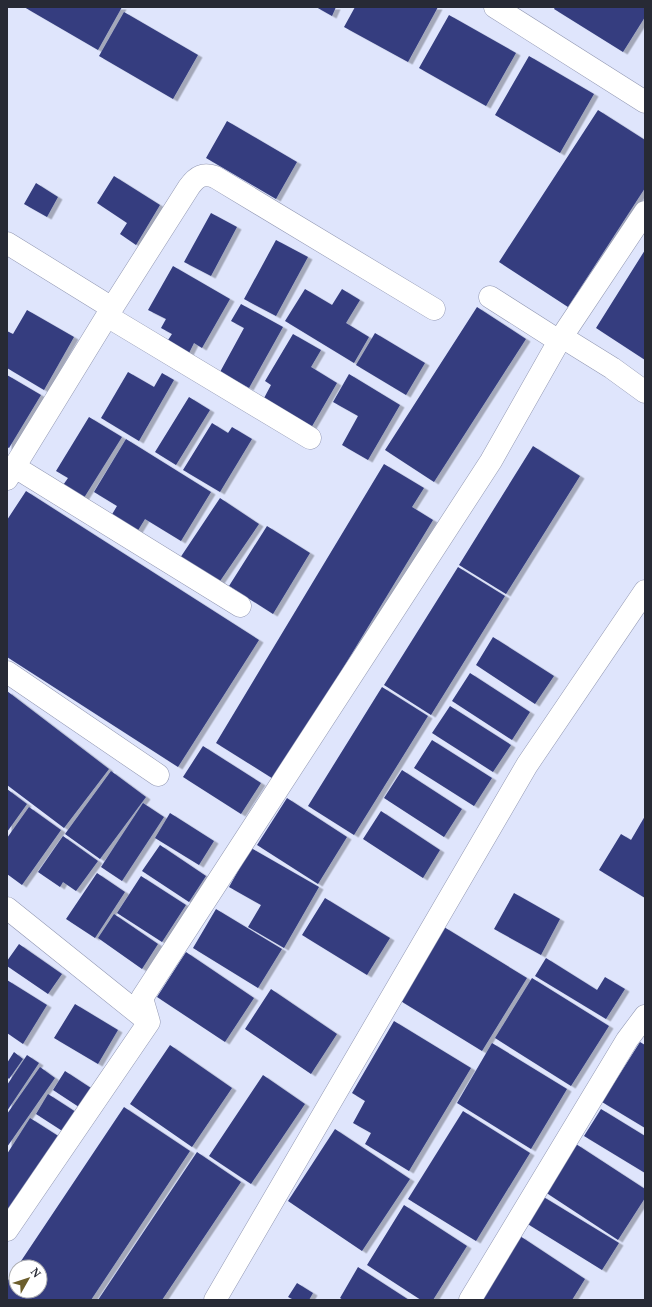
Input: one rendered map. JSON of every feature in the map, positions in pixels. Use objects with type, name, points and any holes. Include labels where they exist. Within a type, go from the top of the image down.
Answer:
[{"type":"street","points":[[496,7],[645,102]]},
{"type":"street","points":[[240,606],[11,473],[189,186],[197,178],[204,175],[215,177],[434,309]]},
{"type":"street","points":[[7,1230],[148,1022],[142,998],[491,461],[560,339],[645,212]]},
{"type":"street","points":[[7,243],[110,312],[310,438]]},
{"type":"street","points":[[490,297],[612,368],[645,392]]},
{"type":"street","points":[[215,1300],[526,765],[645,591]]},
{"type":"street","points":[[7,672],[158,775]]},
{"type":"street","points":[[7,908],[148,1022]]},
{"type":"street","points":[[470,1300],[627,1040],[645,1016]]},
{"type":"building","points":[[24,7],[122,7],[98,50]]},
{"type":"building","points":[[316,7],[336,7],[332,16]]},
{"type":"building","points":[[355,7],[438,7],[408,62],[344,27]]},
{"type":"building","points":[[555,7],[645,7],[645,17],[623,52],[554,9]]},
{"type":"building","points":[[124,12],[198,55],[173,99],[99,56]]},
{"type":"building","points":[[449,15],[516,53],[486,106],[419,68]]},
{"type":"building","points":[[529,56],[594,94],[560,153],[495,115]]},
{"type":"building","points":[[598,110],[645,140],[645,188],[568,307],[499,262]]},
{"type":"building","points":[[227,121],[297,162],[276,199],[206,158]]},
{"type":"building","points":[[114,176],[160,205],[136,245],[120,234],[127,223],[97,203]]},
{"type":"building","points":[[36,183],[58,197],[47,217],[24,204]]},
{"type":"building","points":[[211,213],[237,227],[211,276],[184,262]]},
{"type":"building","points":[[276,240],[308,257],[276,316],[244,299]]},
{"type":"building","points":[[645,250],[645,360],[596,328]]},
{"type":"building","points":[[173,266],[230,299],[202,348],[194,343],[188,355],[166,343],[172,334],[161,328],[166,319],[148,310]]},
{"type":"building","points":[[305,289],[332,305],[342,289],[360,300],[346,323],[369,337],[354,363],[285,321]]},
{"type":"building","points":[[241,304],[283,327],[249,388],[220,372],[244,328],[231,321]]},
{"type":"building","points":[[477,307],[526,339],[434,482],[385,450]]},
{"type":"building","points":[[27,310],[74,337],[44,390],[7,368],[7,331],[13,334]]},
{"type":"building","points":[[375,333],[425,363],[406,395],[356,365]]},
{"type":"building","points":[[293,334],[321,350],[311,367],[337,383],[311,428],[263,400],[271,385],[265,381]]},
{"type":"building","points":[[128,372],[154,387],[162,373],[174,380],[139,441],[101,418]]},
{"type":"building","points":[[349,374],[400,405],[368,460],[342,445],[358,416],[333,402]]},
{"type":"building","points":[[7,375],[41,395],[9,448],[7,447]]},
{"type":"building","points":[[189,397],[210,410],[176,465],[155,452]]},
{"type":"building","points":[[89,417],[122,437],[82,501],[61,488],[68,478],[56,471]]},
{"type":"building","points":[[212,423],[228,433],[232,427],[252,439],[220,492],[183,470]]},
{"type":"building","points":[[126,439],[211,492],[181,541],[145,519],[137,532],[111,516],[117,506],[94,492]]},
{"type":"building","points":[[533,446],[580,476],[506,594],[459,565]]},
{"type":"building","points":[[384,464],[424,488],[412,507],[433,520],[275,780],[216,743]]},
{"type":"building","points":[[26,491],[259,640],[178,767],[7,657],[7,520]]},
{"type":"building","points":[[220,498],[259,524],[218,584],[180,558]]},
{"type":"building","points":[[267,526],[310,553],[273,614],[229,586]]},
{"type":"building","points":[[458,567],[505,596],[431,715],[384,685]]},
{"type":"building","points":[[493,637],[554,676],[535,704],[476,665]]},
{"type":"building","points":[[470,673],[530,712],[512,740],[452,701]]},
{"type":"building","points":[[382,687],[428,716],[354,835],[308,806]]},
{"type":"building","points":[[7,691],[109,769],[64,828],[7,785]]},
{"type":"building","points":[[450,706],[511,745],[493,772],[432,733]]},
{"type":"building","points":[[432,740],[492,778],[474,806],[414,768]]},
{"type":"building","points":[[203,746],[261,783],[241,814],[183,777]]},
{"type":"building","points":[[402,770],[462,809],[444,837],[384,798]]},
{"type":"building","points":[[111,771],[146,797],[100,859],[65,834]]},
{"type":"building","points":[[7,789],[27,804],[7,832]]},
{"type":"building","points":[[287,798],[347,837],[318,884],[257,845]]},
{"type":"building","points":[[143,803],[164,817],[122,881],[101,867]]},
{"type":"building","points":[[29,807],[61,830],[22,885],[7,874],[7,838]]},
{"type":"building","points":[[381,811],[440,850],[423,878],[363,839]]},
{"type":"building","points":[[170,813],[214,841],[199,865],[155,838]]},
{"type":"building","points":[[645,816],[645,898],[599,870],[621,834],[631,840]]},
{"type":"building","points":[[63,836],[98,861],[76,891],[63,882],[60,887],[38,872]]},
{"type":"building","points":[[160,845],[206,876],[189,902],[142,871]]},
{"type":"building","points":[[251,848],[319,887],[284,948],[248,927],[261,905],[229,887]]},
{"type":"building","points":[[97,873],[125,892],[95,938],[66,919]]},
{"type":"building","points":[[141,876],[186,905],[162,942],[117,913]]},
{"type":"building","points":[[514,893],[560,919],[541,955],[494,929]]},
{"type":"building","points":[[325,898],[390,938],[367,975],[302,935]]},
{"type":"building","points":[[216,909],[282,949],[258,988],[193,948]]},
{"type":"building","points":[[114,914],[158,944],[142,969],[98,938]]},
{"type":"building","points":[[444,927],[527,978],[482,1051],[399,1000]]},
{"type":"building","points":[[19,944],[62,974],[48,994],[7,966],[7,961]]},
{"type":"building","points":[[186,952],[254,998],[225,1042],[157,997]]},
{"type":"building","points":[[546,958],[597,990],[605,977],[625,989],[606,1019],[535,976]]},
{"type":"building","points":[[532,978],[609,1026],[571,1086],[495,1038]]},
{"type":"building","points":[[7,980],[47,1005],[23,1044],[7,1033]]},
{"type":"building","points":[[271,989],[337,1034],[311,1074],[245,1029]]},
{"type":"building","points":[[75,1004],[118,1030],[98,1064],[54,1038]]},
{"type":"building","points":[[394,1021],[471,1068],[409,1171],[365,1144],[371,1133],[353,1123],[365,1101],[352,1093]]},
{"type":"building","points":[[640,1042],[645,1045],[645,1128],[602,1102]]},
{"type":"building","points":[[492,1043],[567,1089],[531,1149],[457,1103]]},
{"type":"building","points":[[170,1045],[232,1088],[192,1147],[130,1104]]},
{"type":"building","points":[[14,1052],[23,1059],[9,1079],[7,1077],[7,1063]]},
{"type":"building","points":[[27,1055],[39,1063],[7,1111],[7,1085]]},
{"type":"building","points":[[40,1067],[55,1078],[7,1147],[7,1114]]},
{"type":"building","points":[[65,1071],[94,1090],[82,1109],[53,1090]]},
{"type":"building","points":[[263,1075],[305,1104],[251,1184],[209,1156]]},
{"type":"building","points":[[48,1094],[79,1114],[67,1134],[36,1114]]},
{"type":"building","points":[[124,1107],[190,1151],[91,1300],[7,1300],[8,1280],[8,1299],[48,1299],[48,1259],[22,1259]]},
{"type":"building","points":[[601,1109],[645,1136],[645,1173],[584,1136]]},
{"type":"building","points":[[463,1111],[530,1153],[476,1241],[408,1199]]},
{"type":"building","points":[[30,1118],[63,1139],[7,1225],[7,1154]]},
{"type":"building","points":[[335,1129],[410,1179],[362,1251],[288,1201]]},
{"type":"building","points":[[576,1144],[645,1189],[645,1198],[618,1240],[545,1192]]},
{"type":"building","points":[[197,1152],[241,1182],[162,1300],[98,1300]]},
{"type":"building","points":[[542,1196],[619,1243],[602,1270],[526,1223]]},
{"type":"building","points":[[404,1205],[467,1246],[433,1300],[421,1300],[367,1265]]},
{"type":"building","points":[[520,1236],[585,1279],[572,1300],[478,1300]]},
{"type":"building","points":[[358,1267],[409,1300],[343,1300],[340,1298]]},
{"type":"building","points":[[297,1283],[313,1293],[309,1300],[294,1300],[288,1297]]}]
